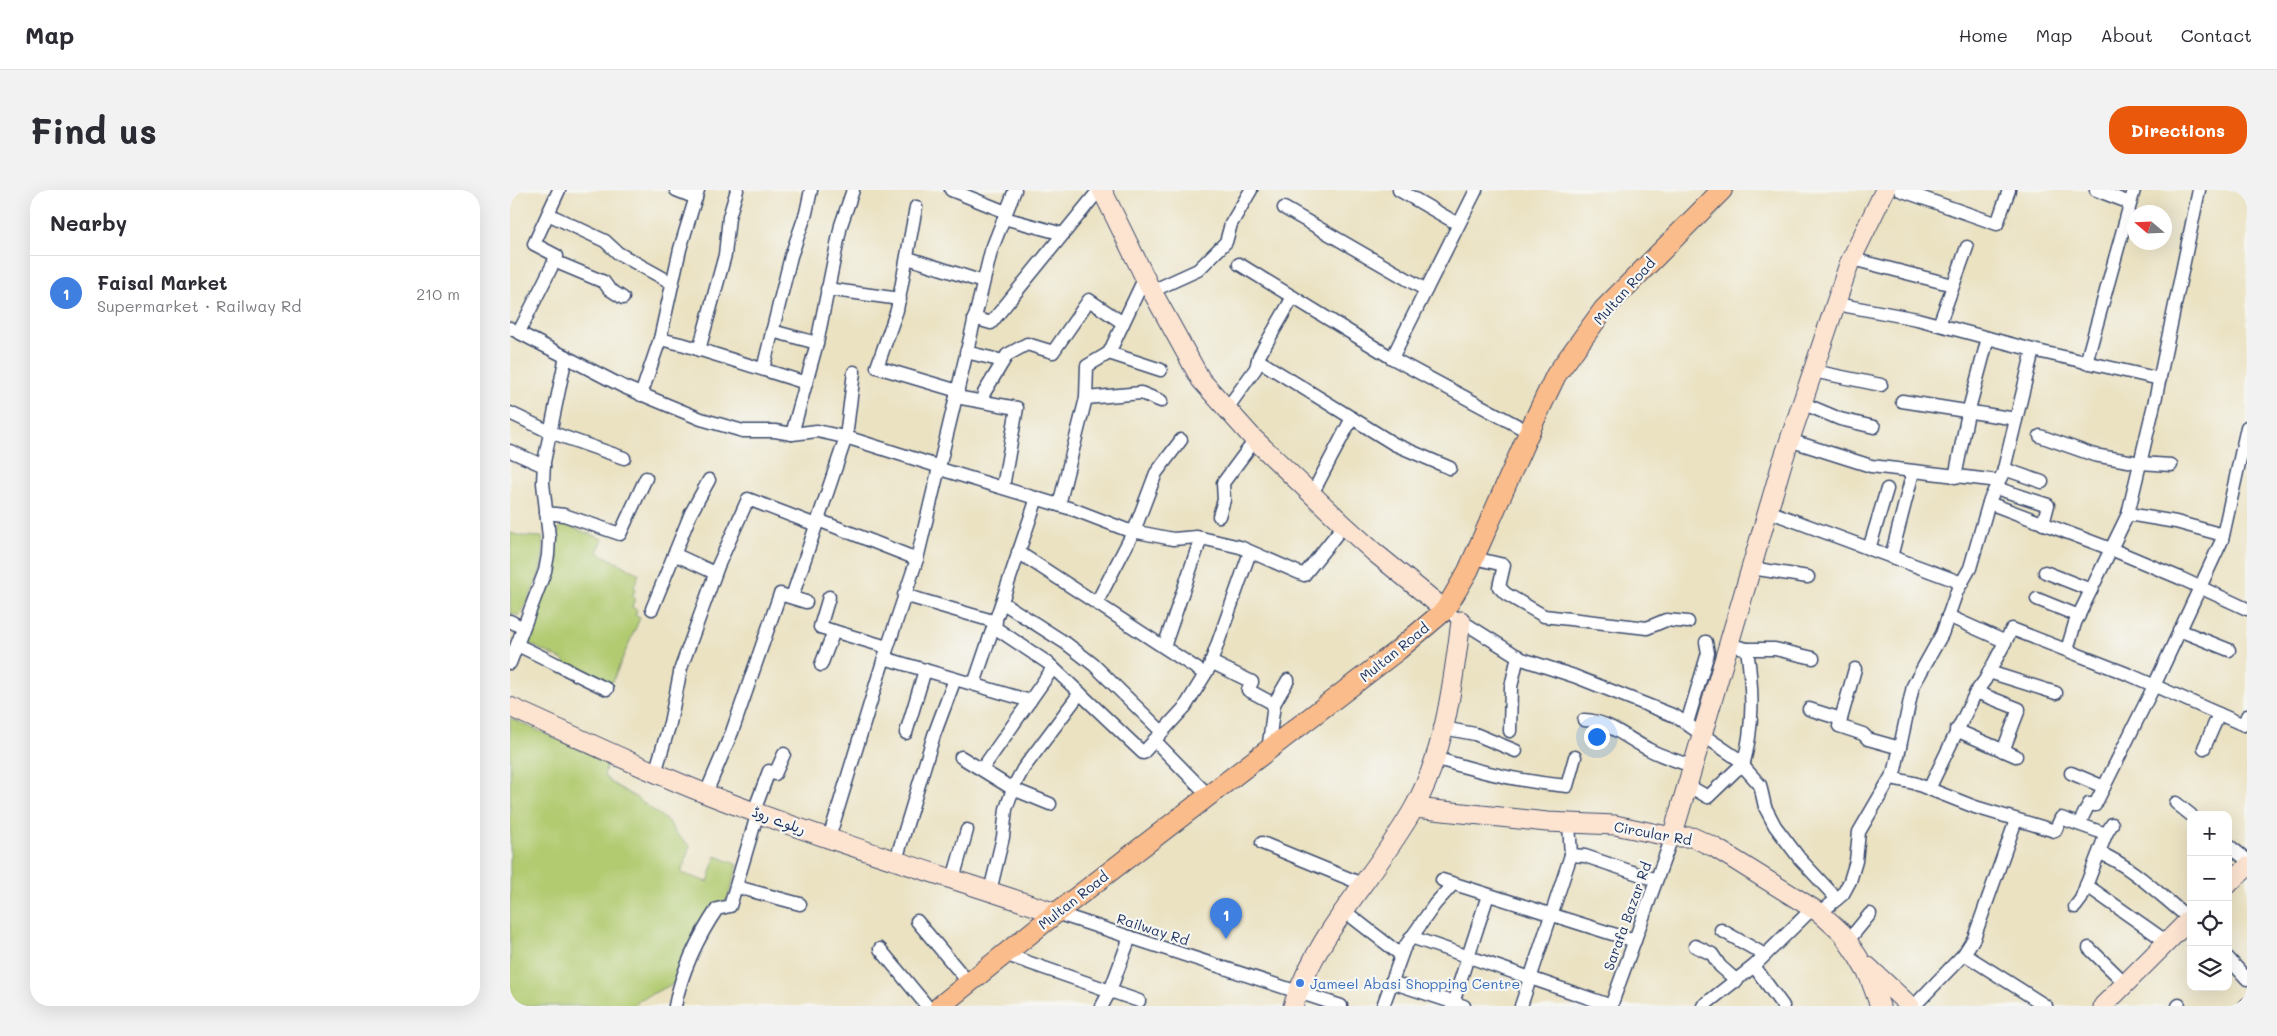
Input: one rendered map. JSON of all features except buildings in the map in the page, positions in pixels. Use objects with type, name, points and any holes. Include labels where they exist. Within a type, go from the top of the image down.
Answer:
[{"type":"main road","name":"Multan Road","points":[[940,1006],[1056,913],[1398,650],[1445,610],[1474,558],[1529,432],[1556,376],[1604,310],[1720,190]]},
{"type":"street","points":[[559,190],[534,244],[556,256],[514,330],[641,395],[701,420],[743,431],[775,431],[792,434],[817,431],[846,437],[934,465],[940,469],[1060,505],[1134,532],[1173,539],[1201,538],[1240,547],[1304,575],[1344,525]]},
{"type":"street","points":[[641,395],[660,339],[672,283],[697,194],[676,190]]},
{"type":"street","points":[[700,350],[725,255],[729,217],[737,190]]},
{"type":"street","points":[[763,369],[791,256],[806,213],[811,190]]},
{"type":"street","points":[[792,434],[817,343],[841,225],[853,190]]},
{"type":"street","points":[[951,190],[1005,215],[1063,234]]},
{"type":"street","points":[[829,838],[885,652],[917,558],[940,469],[991,251],[1015,190]]},
{"type":"street","points":[[974,318],[991,322],[1098,190]]},
{"type":"street","points":[[1102,190],[1148,284],[1202,380],[1226,410],[1255,440],[1374,552],[1445,610],[1518,656],[1675,716],[1744,764],[1760,785],[1765,807],[1775,826],[1800,859],[1837,899]]},
{"type":"street","points":[[1060,505],[1086,398],[1087,366],[1109,353],[1123,323],[1148,284],[1198,270],[1226,242],[1231,224],[1251,190]]},
{"type":"street","points":[[1399,190],[1458,224]]},
{"type":"street","points":[[1392,358],[1476,190]]},
{"type":"street","points":[[1694,728],[1728,644],[1790,440],[1836,304],[1852,259],[1885,190]]},
{"type":"street","points":[[1900,190],[1996,224],[2009,190]]},
{"type":"street","points":[[2096,190],[2130,203]]},
{"type":"street","points":[[2086,362],[2134,190]]},
{"type":"street","points":[[2067,650],[2079,616],[2128,514],[2160,379],[2199,190]]},
{"type":"street","points":[[916,207],[900,299],[877,367],[957,394],[1017,408],[1003,487]]},
{"type":"street","points":[[1284,208],[1426,290]]},
{"type":"street","points":[[548,214],[605,241],[618,253],[672,283]]},
{"type":"street","points":[[1939,325],[1967,247]]},
{"type":"street","points":[[908,258],[984,282]]},
{"type":"street","points":[[1852,259],[1953,284]]},
{"type":"street","points":[[554,261],[604,282],[608,289],[623,298]]},
{"type":"street","points":[[1239,264],[1392,358],[1529,432]]},
{"type":"street","points":[[827,289],[900,299]]},
{"type":"street","points":[[1226,410],[1256,368],[1258,360],[1293,297]]},
{"type":"street","points":[[982,401],[984,393],[1007,355],[1028,344],[1052,352],[1089,300],[1123,323]]},
{"type":"street","points":[[1836,304],[1939,325],[2033,350],[2160,379]]},
{"type":"street","points":[[772,331],[817,343]]},
{"type":"street","points":[[1955,477],[1968,413],[1988,338]]},
{"type":"street","points":[[660,339],[806,383]]},
{"type":"street","points":[[1703,1006],[1737,981],[1816,910],[1843,894],[1850,881],[1856,861],[1860,832],[1895,770],[1913,686],[1942,634],[1962,583],[1970,568],[1989,503],[2004,469],[2033,350]]},
{"type":"street","points":[[966,352],[1003,361]]},
{"type":"street","points":[[1109,353],[1161,370]]},
{"type":"street","points":[[510,663],[546,563],[549,537],[543,483],[544,466],[566,356]]},
{"type":"street","points":[[1258,360],[1394,444],[1450,468]]},
{"type":"street","points":[[1813,371],[1881,385]]},
{"type":"street","points":[[792,597],[846,437],[854,372]]},
{"type":"street","points":[[1086,398],[1141,393],[1161,400]]},
{"type":"street","points":[[1902,401],[1968,413],[2016,419]]},
{"type":"street","points":[[1802,403],[1840,419],[1874,427]]},
{"type":"street","points":[[510,413],[550,432],[624,458]]},
{"type":"street","points":[[1312,494],[1352,418]]},
{"type":"street","points":[[2079,824],[2089,804],[2095,805],[2104,787],[2154,686],[2223,535],[2247,427]]},
{"type":"street","points":[[2040,436],[2094,455],[2140,463],[2171,465]]},
{"type":"street","points":[[1097,602],[1134,532],[1156,473],[1182,440]]},
{"type":"street","points":[[1219,516],[1224,500],[1223,483],[1255,440]]},
{"type":"street","points":[[1790,440],[1871,466],[1997,484],[2048,504],[2043,524]]},
{"type":"street","points":[[510,451],[544,466]]},
{"type":"street","points":[[2004,469],[2042,482]]},
{"type":"street","points":[[1891,557],[1913,472]]},
{"type":"street","points":[[546,513],[564,515],[620,534],[646,478]]},
{"type":"street","points":[[652,609],[691,513],[709,480]]},
{"type":"street","points":[[1869,549],[1887,489]]},
{"type":"street","points":[[974,684],[1037,498]]},
{"type":"street","points":[[655,773],[670,723],[681,668],[715,573],[748,499],[917,558]]},
{"type":"street","points":[[1989,503],[2111,549],[2247,609]]},
{"type":"street","points":[[1768,511],[1962,583]]},
{"type":"street","points":[[2128,514],[2176,522],[2223,535]]},
{"type":"street","points":[[1164,647],[1201,538]]},
{"type":"street","points":[[1018,552],[1205,674]]},
{"type":"street","points":[[904,595],[995,625],[1053,668],[1142,753],[1185,707],[1205,674],[1250,552]]},
{"type":"street","points":[[674,554],[715,573]]},
{"type":"street","points":[[1474,558],[1504,565],[1499,587],[1506,594],[1544,616],[1647,628],[1666,620],[1688,622]]},
{"type":"street","points":[[1751,568],[1808,577]]},
{"type":"street","points":[[2045,572],[2091,590]]},
{"type":"street","points":[[706,793],[732,732],[780,594],[806,602]]},
{"type":"street","points":[[828,596],[820,626],[925,670],[1030,701]]},
{"type":"street","points":[[2037,599],[2079,616]]},
{"type":"street","points":[[1003,603],[1067,644],[1094,665],[1209,796]]},
{"type":"street","points":[[1948,616],[2004,641]]},
{"type":"street","points":[[510,621],[523,628]]},
{"type":"street","points":[[1295,999],[1332,927],[1415,808],[1435,758],[1451,701],[1462,621]]},
{"type":"street","points":[[1929,789],[1956,730],[2012,629],[2154,686],[2244,725],[2247,716]]},
{"type":"street","points":[[2179,630],[2229,650]]},
{"type":"street","points":[[821,665],[834,631]]},
{"type":"street","points":[[1672,837],[1692,766],[1694,728],[1708,652],[1706,642]]},
{"type":"street","points":[[1728,644],[1747,650],[1774,649],[1812,658]]},
{"type":"street","points":[[517,645],[559,664],[566,671],[607,689]]},
{"type":"street","points":[[1686,784],[1708,797],[1744,764],[1752,726],[1752,683],[1747,650]]},
{"type":"street","points":[[1510,731],[1511,687],[1518,656]]},
{"type":"street","points":[[1211,662],[1252,682],[1248,690],[1274,704]]},
{"type":"street","points":[[982,769],[1053,668]]},
{"type":"street","points":[[1855,669],[1839,726],[1863,734],[1868,739],[1900,748]]},
{"type":"street","points":[[906,733],[925,670]]},
{"type":"street","points":[[1989,672],[2056,693]]},
{"type":"street","points":[[896,860],[934,735],[955,679]]},
{"type":"street","points":[[1268,751],[1274,704],[1288,680]]},
{"type":"street","points":[[1976,692],[2019,709],[2003,750]]},
{"type":"street","points":[[990,891],[1003,837],[1006,809],[1023,769],[1080,694]]},
{"type":"street","name":"ریلوے روڈ","points":[[510,707],[655,773],[756,812],[1056,913]]},
{"type":"street","points":[[1809,709],[1841,719]]},
{"type":"street","points":[[2204,748],[2219,714]]},
{"type":"street","points":[[1584,720],[1597,720],[1612,726],[1628,739],[1650,750],[1692,766]]},
{"type":"street","points":[[1443,728],[1474,734],[1516,751]]},
{"type":"street","points":[[1956,730],[2016,756]]},
{"type":"street","points":[[675,1006],[678,989],[706,926],[717,909],[730,906],[769,771],[775,774],[784,754]]},
{"type":"street","points":[[961,757],[1014,789],[1050,804]]},
{"type":"street","points":[[1435,758],[1472,770],[1530,783],[1568,786],[1575,757]]},
{"type":"street","points":[[2071,773],[2104,787]]},
{"type":"street","points":[[1891,778],[1929,789],[2016,820],[2055,830],[2061,818],[2079,824],[2109,829],[2075,907]]},
{"type":"street","points":[[2176,803],[2187,812]]},
{"type":"street","name":"Circular Rd","points":[[1415,808],[1569,824],[1615,825],[1672,837],[1692,837],[1714,847],[1816,910],[1842,934],[1858,957],[1869,976],[1880,1006]]},
{"type":"street","points":[[1858,957],[1912,1006],[1964,954],[1974,938],[2016,820]]},
{"type":"street","points":[[1521,1006],[1571,855],[1569,824]]},
{"type":"street","points":[[953,879],[967,830]]},
{"type":"street","name":"Sarafa Bazar Rd","points":[[1612,1006],[1672,837]]},
{"type":"street","points":[[1262,844],[1362,884]]},
{"type":"street","points":[[2232,848],[2247,860]]},
{"type":"street","points":[[2100,853],[2137,877],[2187,916]]},
{"type":"street","points":[[1571,855],[1585,856],[1656,880]]},
{"type":"street","points":[[2232,880],[2247,867]]},
{"type":"street","points":[[1383,1006],[1401,955],[1411,937],[1435,904],[1447,882],[1634,941]]},
{"type":"street","points":[[2086,885],[2167,942]]},
{"type":"street","points":[[737,887],[800,904]]},
{"type":"street","points":[[1392,982],[1456,1005],[1468,957],[1488,895]]},
{"type":"street","points":[[1343,910],[1401,955]]},
{"type":"street","name":"Railway Rd","points":[[1056,913],[1130,937],[1295,999],[1341,1006]]},
{"type":"street","points":[[1847,942],[1870,914]]},
{"type":"street","points":[[917,921],[969,983]]},
{"type":"street","points":[[2103,1006],[2187,921]]},
{"type":"street","points":[[1722,930],[1765,955]]},
{"type":"street","points":[[1102,1006],[1110,991],[1130,937]]},
{"type":"street","points":[[1411,937],[1612,1006]]},
{"type":"street","points":[[1695,946],[1712,954],[1720,966],[1737,981]]},
{"type":"street","points":[[2089,948],[2126,984]]},
{"type":"street","points":[[880,949],[940,1006]]},
{"type":"street","points":[[1004,954],[1139,1001]]},
{"type":"street","points":[[1964,954],[2046,1006]]},
{"type":"street","points":[[2232,963],[2247,980]]},
{"type":"street","points":[[1754,966],[1783,1006]]},
{"type":"green space","points":[[560,523],[603,539],[597,552],[639,574],[634,587],[636,589],[632,596],[635,598],[632,607],[637,610],[635,615],[640,618],[611,685],[565,665],[563,660],[525,642],[555,558]]},
{"type":"green space","points":[[510,533],[521,536],[542,537],[543,558],[541,568],[520,616],[510,613]]},
{"type":"green space","points":[[510,718],[608,762],[604,775],[610,782],[638,799],[670,823],[674,832],[690,846],[681,873],[708,882],[716,856],[738,865],[727,900],[713,906],[673,984],[637,1001],[635,1006],[510,1006]]},
{"type":"place","name":"Faisal Market","points":[[1226,939]]},
{"type":"place","name":"Jameel Abasi Shopping Centre","points":[[1300,983]]}]
